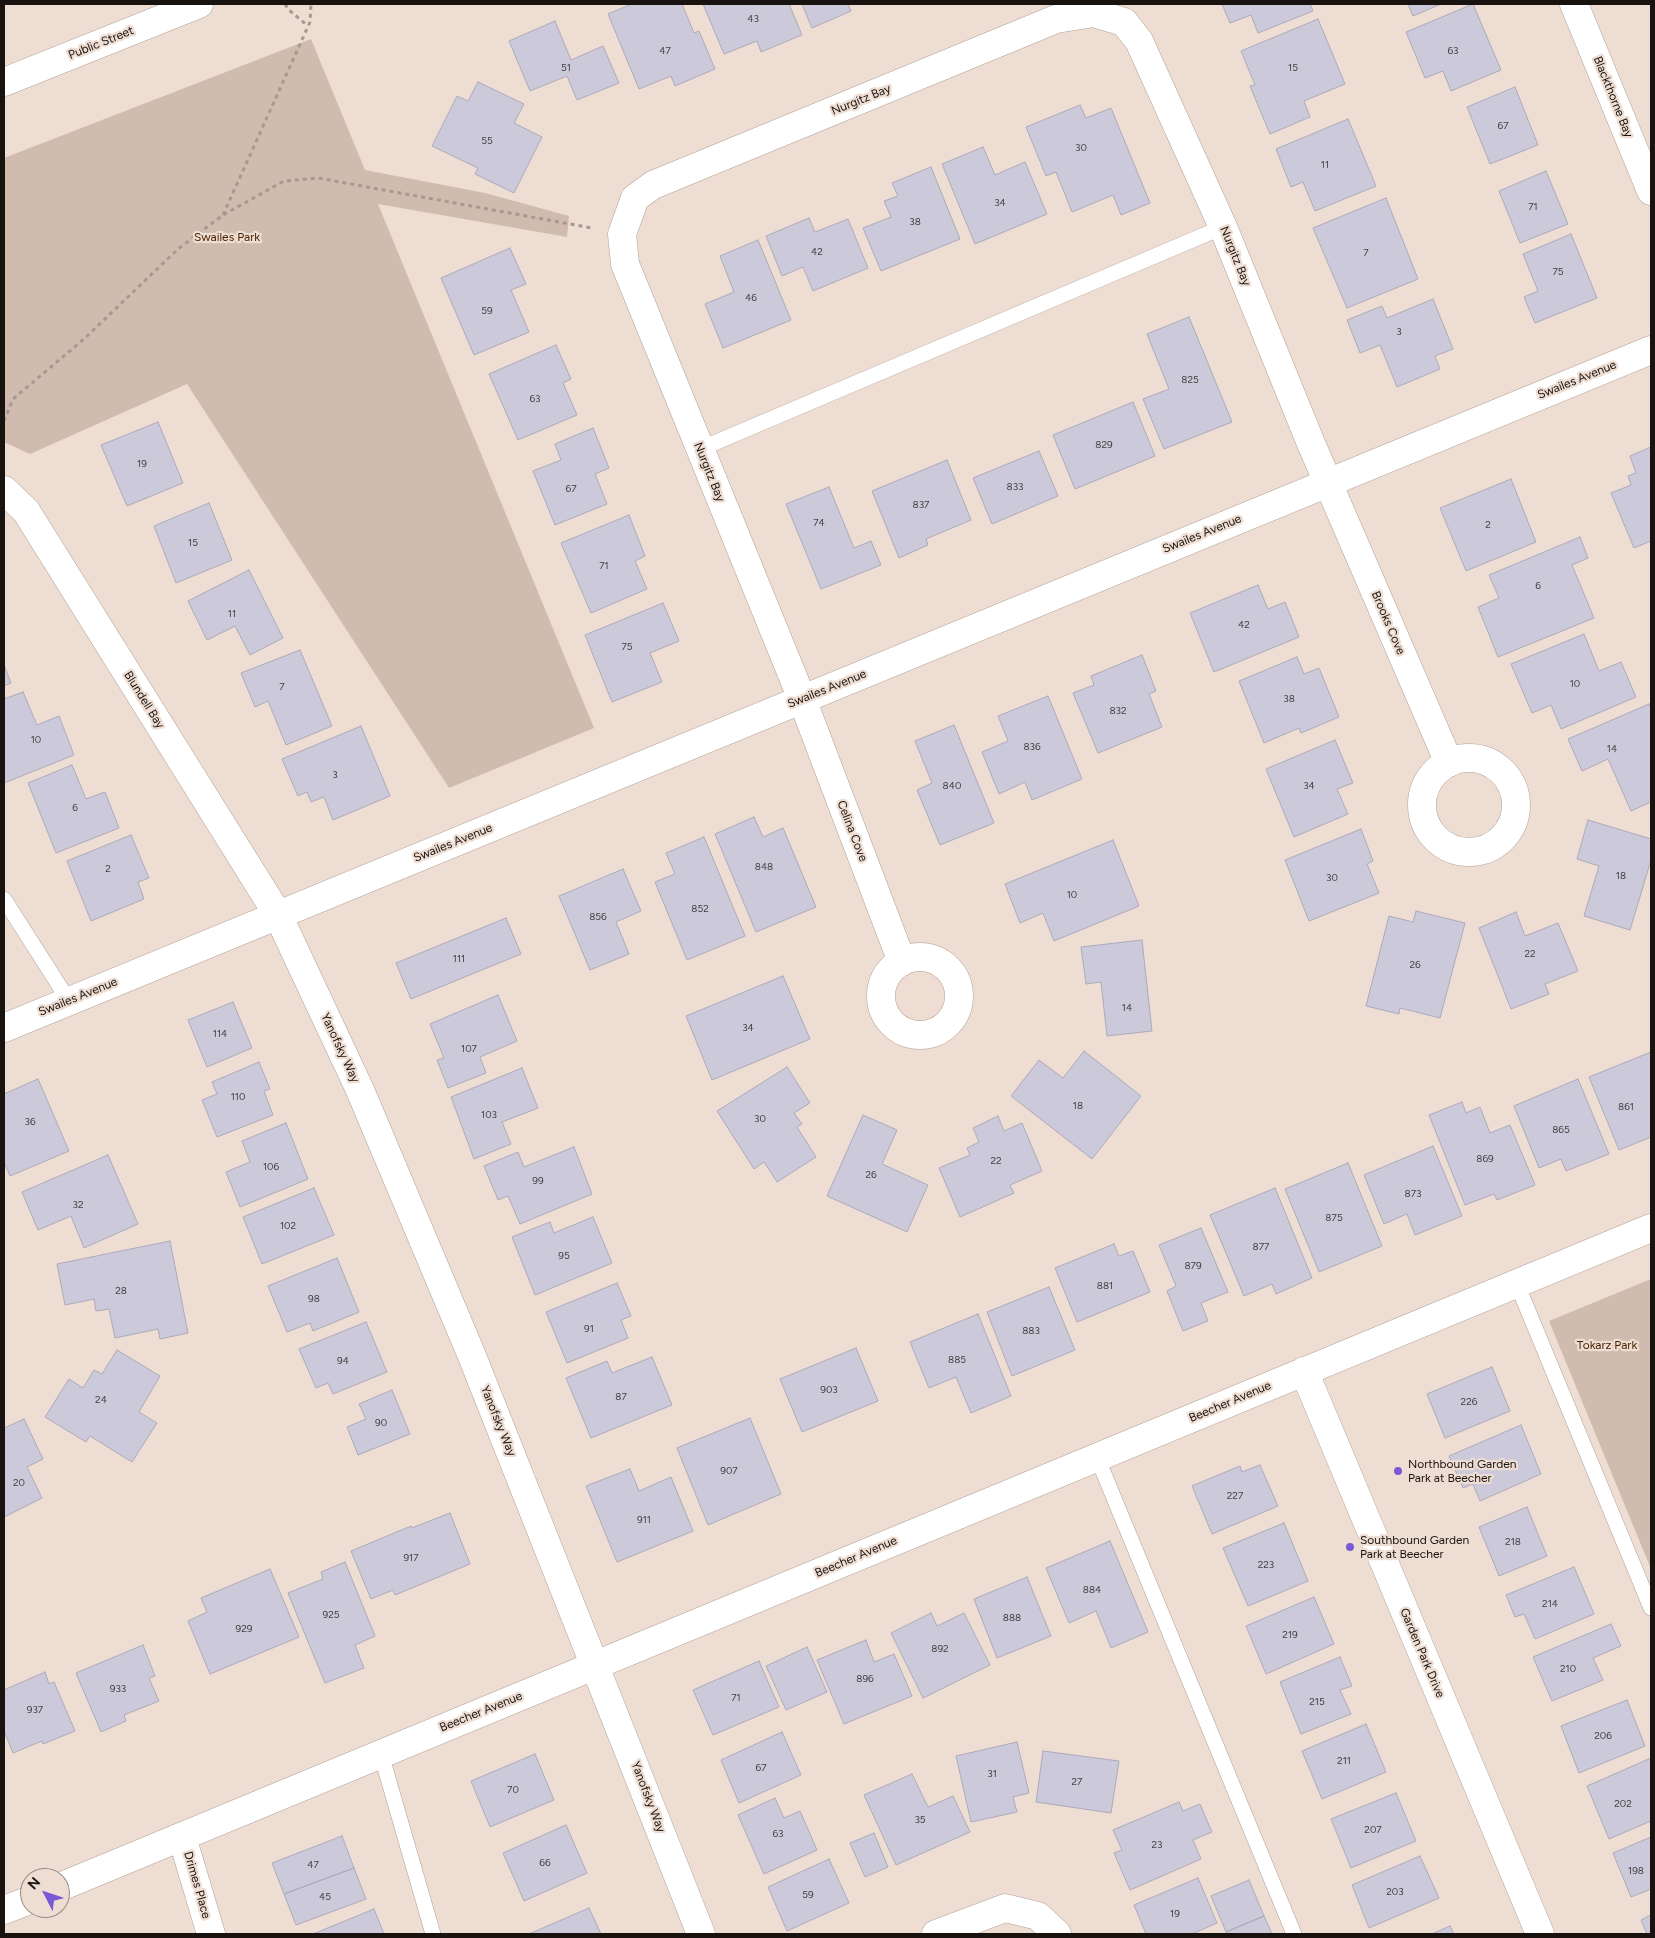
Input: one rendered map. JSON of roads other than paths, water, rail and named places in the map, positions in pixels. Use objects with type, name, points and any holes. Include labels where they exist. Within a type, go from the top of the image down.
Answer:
[{"type":"street","name":"Public Street","points":[[4,82],[199,4]]},
{"type":"street","name":"Blackthorne Bay","points":[[1574,4],[1651,191]]},
{"type":"street","name":"Nurgitz Bay","points":[[802,699],[625,264],[622,234],[634,198],[653,186],[1056,19],[1094,13],[1124,22],[1139,41],[1224,227],[1328,482]]},
{"type":"street","name":"Swailes Avenue","points":[[4,1028],[1651,350]]},
{"type":"street","name":"Brooks Cove","points":[[1328,482],[1449,763]]},
{"type":"street","name":"Blundell Bay","points":[[4,490],[26,511],[278,915]]},
{"type":"street","name":"Celina Cove","points":[[802,699],[902,962]]},
{"type":"street","name":"Yanofsky Way","points":[[278,915],[356,1082],[472,1356],[701,1934]]},
{"type":"street","name":"Beecher Avenue","points":[[70,1883],[1651,1228]]},
{"type":"street","name":"Garden Park Drive","points":[[1304,1371],[1540,1934]]},
{"type":"street","name":"Drimes Place","points":[[182,1837],[211,1934]]},
{"type":"street","points":[[4,1910],[20,1904]]},
{"type":"street","points":[[936,1934],[1005,1908],[1038,1916],[1057,1934]]},
{"type":"lane","points":[[700,449],[1224,227]]},
{"type":"lane","points":[[4,899],[69,1001]]},
{"type":"lane","points":[[1517,1284],[1651,1608]]},
{"type":"lane","points":[[1097,1457],[1294,1934]]},
{"type":"lane","points":[[381,1754],[433,1934]]},
{"type":"place","name":"Northbound Garden Park at Beecher","points":[[1398,1471]]},
{"type":"place","name":"Southbound Garden Park at Beecher","points":[[1350,1547]]},
{"type":"park label","name":"Swailes Park","points":[[227,237]]},
{"type":"park label","name":"Tokarz Park","points":[[1607,1345]]}]
